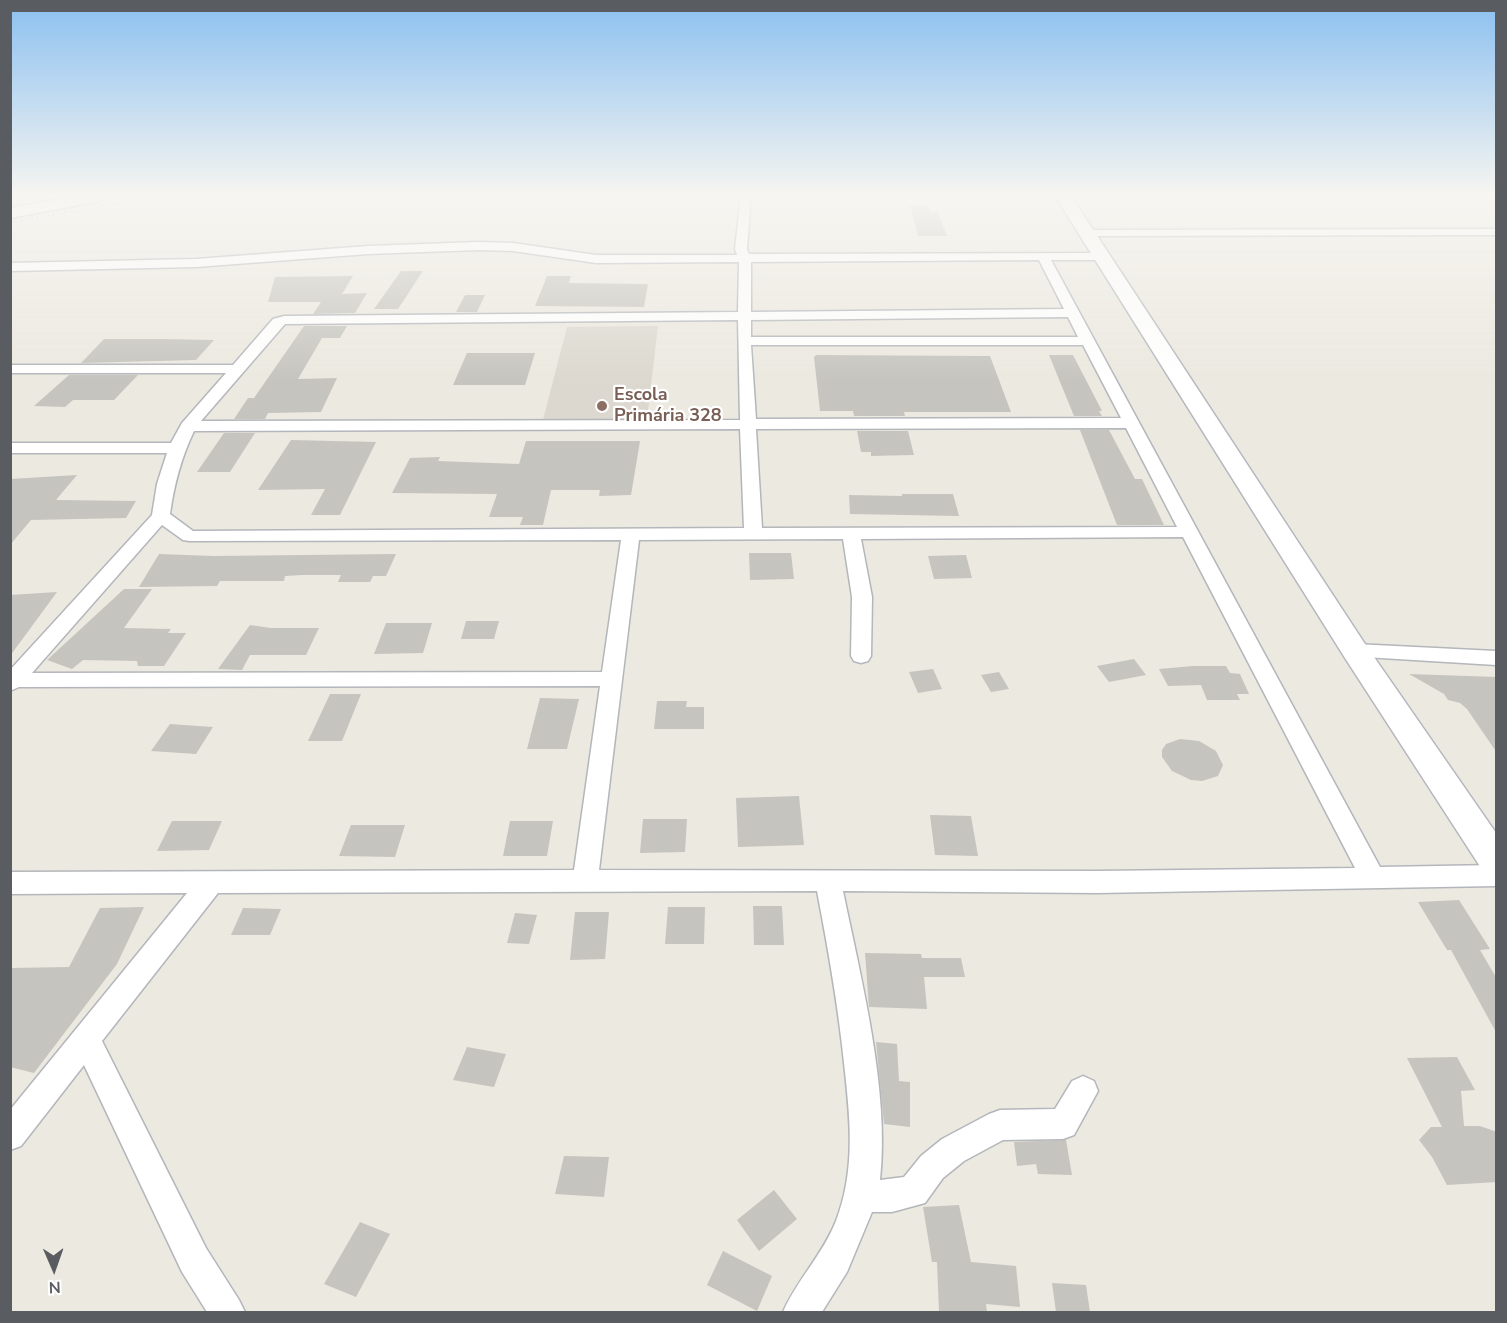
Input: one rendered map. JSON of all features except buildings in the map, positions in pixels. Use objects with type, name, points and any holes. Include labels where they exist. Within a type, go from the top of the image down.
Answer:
[{"type":"main road","points":[[1104,258],[1354,651],[1497,861]]},
{"type":"street","points":[[10,267],[196,263],[266,258]]},
{"type":"street","points":[[585,258],[822,258]]},
{"type":"street","points":[[745,258],[744,341],[753,534]]},
{"type":"street","points":[[1043,258],[1373,878]]},
{"type":"street","points":[[12,682],[92,590],[161,516],[166,484],[177,448],[188,426],[278,322],[284,320],[1073,313]]},
{"type":"street","points":[[744,341],[1087,341]]},
{"type":"street","points":[[10,369],[239,369]]},
{"type":"street","points":[[188,426],[1131,423]]},
{"type":"street","points":[[10,448],[177,448]]},
{"type":"street","points":[[161,516],[189,536],[1189,531]]},
{"type":"street","points":[[851,532],[861,597],[861,656]]},
{"type":"street","points":[[585,880],[631,533]]},
{"type":"street","points":[[1354,651],[1497,658]]},
{"type":"street","points":[[12,682],[612,679]]},
{"type":"street","points":[[10,883],[585,880],[1097,882],[1497,876]]},
{"type":"street","points":[[801,1312],[844,1244],[861,1192],[866,1160],[865,1110],[853,1012],[828,880]]},
{"type":"street","points":[[10,1135],[87,1041],[211,882]]},
{"type":"street","points":[[87,1041],[179,1231],[227,1312]]},
{"type":"street","points":[[861,1192],[877,1197],[913,1191],[932,1167],[953,1150],[1000,1125],[1063,1124],[1083,1090]]},
{"type":"shaded area","points":[[658,326],[647,419],[543,420],[567,327]]},
{"type":"place","name":"Escola Primária 328","points":[[602,406]]}]
